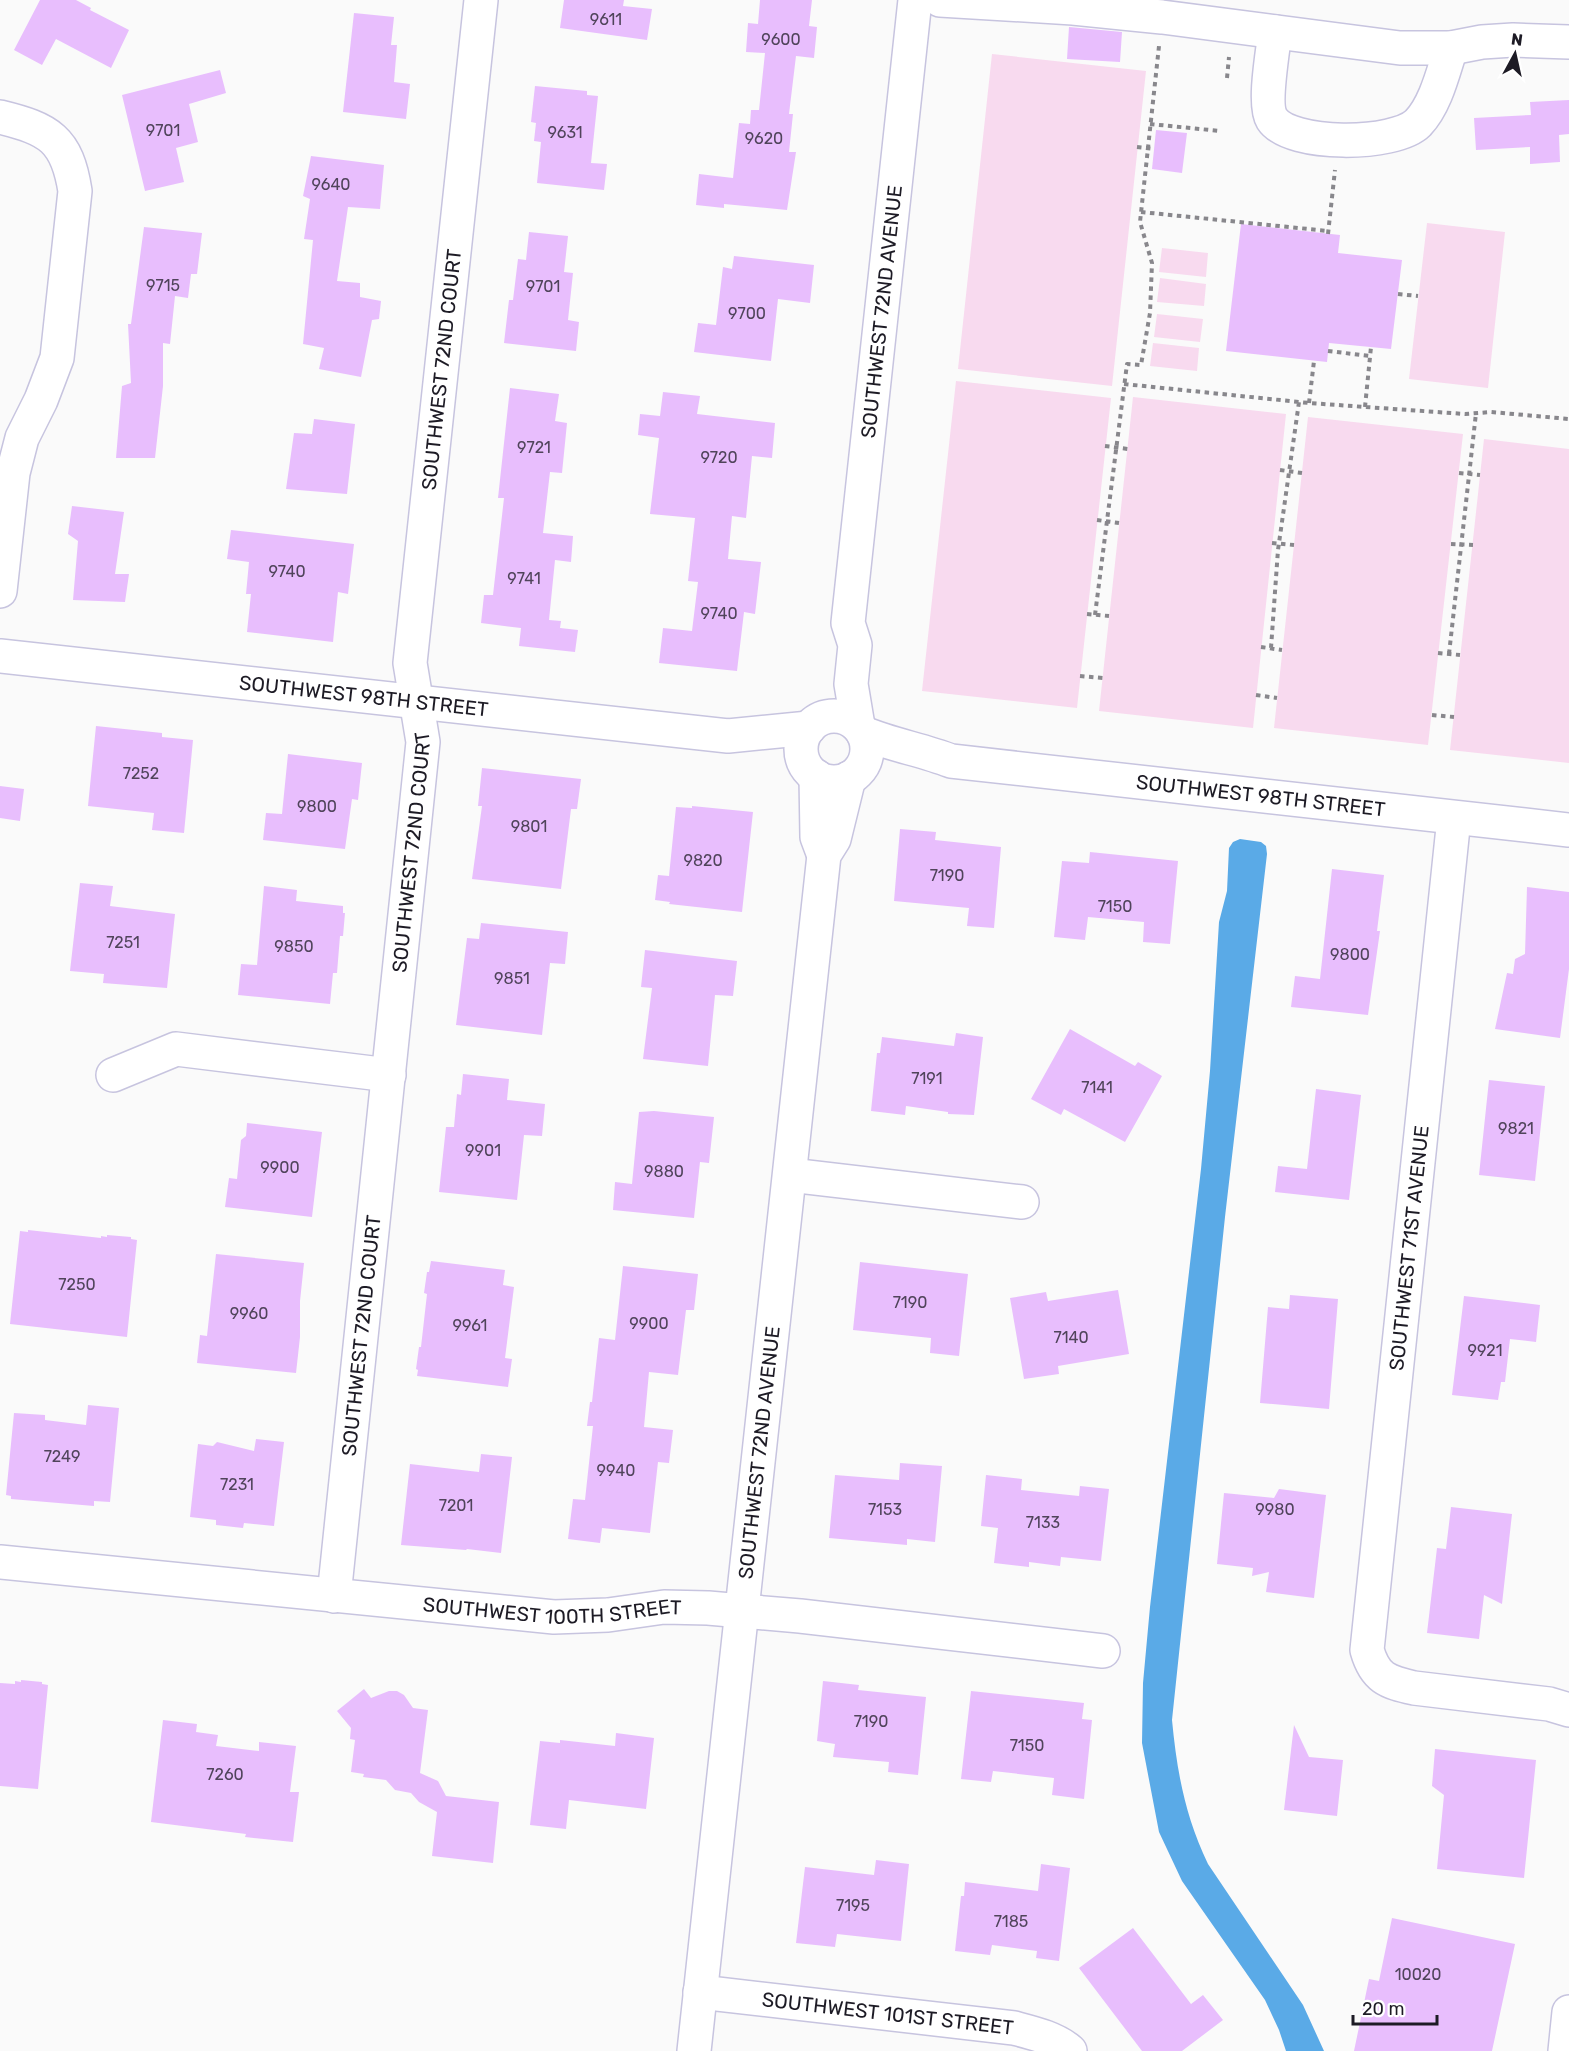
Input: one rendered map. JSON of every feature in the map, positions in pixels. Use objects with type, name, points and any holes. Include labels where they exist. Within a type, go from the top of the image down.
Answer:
[{"type":"street","name":"SOUTHWEST 72ND COURT","points":[[334,1596],[423,742],[410,663],[481,0]]},
{"type":"street","name":"SOUTHWEST 72ND AVENUE","points":[[861,729],[851,684],[855,645],[848,623],[915,0]]},
{"type":"street","points":[[940,0],[1073,8],[1162,17],[1400,48],[1451,48],[1482,42],[1513,40],[1569,42]]},
{"type":"street","points":[[1275,32],[1268,105],[1272,119],[1295,134],[1309,137],[1364,140],[1409,130],[1424,114],[1439,84],[1451,48]]},
{"type":"street","points":[[0,117],[38,129],[57,141],[65,152],[72,172],[75,191],[60,340],[50,379],[22,438],[17,455],[0,591]]},
{"type":"street","name":"SOUTHWEST 72ND AVENUE","points":[[812,725],[827,694],[837,641],[848,623]]},
{"type":"street","name":"SOUTHWEST 98TH STREET","points":[[0,656],[728,736],[776,733],[812,725]]},
{"type":"street","points":[[833,716],[842,717],[861,729],[867,751],[864,762],[853,775],[838,781],[826,780],[812,772],[803,758],[801,747],[804,736],[812,725],[833,716]]},
{"type":"street","name":"SOUTHWEST 98TH STREET","points":[[861,729],[902,747],[951,761],[1569,830]]},
{"type":"street","name":"SOUTHWEST 98TH STREET","points":[[728,736],[736,745],[756,747],[790,757],[812,772]]},
{"type":"street","name":"SOUTHWEST 98TH STREET","points":[[853,775],[886,766],[932,766],[951,761]]},
{"type":"street","name":"SOUTHWEST 72ND AVENUE","points":[[812,772],[817,837],[824,855]]},
{"type":"street","name":"SOUTHWEST 72ND AVENUE","points":[[694,2051],[824,855],[834,839],[853,775]]},
{"type":"street","name":"SOUTHWEST 71ST AVENUE","points":[[1454,818],[1367,1650],[1372,1666],[1380,1676],[1395,1684],[1549,1704],[1569,1710]]},
{"type":"street","points":[[113,1075],[176,1049],[389,1075]]},
{"type":"street","points":[[790,1175],[1022,1202]]},
{"type":"street","name":"SOUTHWEST 100TH STREET","points":[[0,1562],[554,1617],[608,1616],[684,1606],[1103,1651]]},
{"type":"street","name":"SOUTHWEST 101ST STREET","points":[[700,1992],[1014,2028],[1041,2036],[1065,2046],[1070,2051]]},
{"type":"street","points":[[1565,2051],[1569,2012]]},
{"type":"path","points":[[1095,615],[1127,364],[1141,365],[1150,313],[1152,263],[1142,233],[1141,212],[1156,68]]},
{"type":"path","points":[[1150,124],[1220,132]]},
{"type":"path","points":[[1137,147],[1154,149]]},
{"type":"path","points":[[1141,212],[1328,232],[1335,164]]},
{"type":"path","points":[[1398,294],[1418,296]]},
{"type":"path","points":[[1365,407],[1371,347]]},
{"type":"path","points":[[1328,351],[1370,356]]},
{"type":"path","points":[[1309,403],[1314,361]]},
{"type":"path","points":[[1124,384],[1309,403],[1476,414],[1491,412],[1569,419]]},
{"type":"path","points":[[1271,648],[1279,544],[1299,402]]},
{"type":"path","points":[[1449,654],[1476,414]]},
{"type":"path","points":[[1105,446],[1128,449]]},
{"type":"path","points":[[1280,470],[1302,473]]},
{"type":"path","points":[[1459,473],[1480,475]]},
{"type":"path","points":[[1097,520],[1119,523]]},
{"type":"path","points":[[1272,543],[1294,545]]},
{"type":"path","points":[[1451,544],[1473,545]]},
{"type":"path","points":[[1087,614],[1109,616]]},
{"type":"path","points":[[1261,647],[1282,650]]},
{"type":"path","points":[[1438,653],[1460,655]]},
{"type":"path","points":[[1080,676],[1103,678]]},
{"type":"path","points":[[1256,695],[1277,698]]},
{"type":"path","points":[[1432,715],[1454,717]]},
{"type":"shaded area","points":[[992,54],[1146,71],[1112,386],[958,369]]},
{"type":"shaded area","points":[[1427,223],[1505,232],[1488,388],[1409,379]]},
{"type":"shaded area","points":[[1162,248],[1208,253],[1206,277],[1159,272]]},
{"type":"shaded area","points":[[1160,278],[1206,284],[1204,306],[1157,302]]},
{"type":"shaded area","points":[[1157,314],[1203,319],[1200,342],[1154,337]]},
{"type":"shaded area","points":[[1153,343],[1199,348],[1197,371],[1150,366]]},
{"type":"shaded area","points":[[956,381],[1111,398],[1077,708],[922,691]]},
{"type":"shaded area","points":[[1133,397],[1286,414],[1253,728],[1099,711]]},
{"type":"shaded area","points":[[1308,417],[1463,434],[1428,745],[1274,728]]},
{"type":"shaded area","points":[[1484,439],[1569,449],[1569,763],[1450,750]]},
{"type":"water","points":[[1240,839],[1261,842],[1266,846],[1267,854],[1225,1217],[1172,1720],[1183,1794],[1193,1829],[1208,1864],[1303,2005],[1324,2051],[1286,2051],[1265,2000],[1182,1881],[1159,1832],[1142,1743],[1143,1683],[1150,1607],[1201,1169],[1210,1071],[1219,922],[1227,891],[1229,848],[1233,842]]},
{"type":"building","points":[[40,0],[76,0],[91,8],[90,10],[129,30],[111,68],[56,39],[42,65],[14,50]]},
{"type":"building","points":[[564,0],[624,0],[623,6],[652,9],[647,40],[560,28]]},
{"type":"building","points":[[760,0],[812,0],[809,26],[817,27],[814,58],[796,56],[789,114],[793,114],[789,152],[796,152],[787,210],[724,204],[724,208],[696,205],[699,174],[733,178],[739,123],[750,124],[751,110],[759,110],[765,53],[746,52],[748,23],[758,24]]},
{"type":"building","points":[[354,13],[394,17],[391,45],[397,45],[394,82],[410,84],[406,119],[343,112]]},
{"type":"building","points":[[1069,27],[1122,32],[1120,62],[1067,59]]},
{"type":"building","points":[[220,70],[226,93],[189,104],[198,142],[176,148],[184,182],[145,191],[122,95]]},
{"type":"building","points":[[535,86],[587,91],[587,95],[598,96],[591,163],[607,164],[604,190],[537,183],[541,142],[534,141],[536,123],[531,122]]},
{"type":"building","points":[[1569,100],[1569,134],[1559,135],[1560,162],[1530,164],[1530,147],[1476,150],[1474,118],[1531,115],[1530,102]]},
{"type":"building","points":[[1156,130],[1187,133],[1182,173],[1152,169]]},
{"type":"building","points":[[311,156],[384,165],[380,209],[348,207],[337,281],[360,283],[360,297],[381,301],[379,319],[372,320],[361,377],[319,369],[324,348],[303,344],[313,240],[304,239],[310,199],[303,196]]},
{"type":"building","points":[[1241,224],[1340,235],[1338,253],[1402,260],[1391,349],[1329,343],[1327,362],[1226,351]]},
{"type":"building","points":[[144,227],[202,233],[197,274],[191,274],[188,298],[175,296],[170,344],[163,343],[163,386],[155,458],[116,458],[122,386],[131,383],[128,324],[131,324]]},
{"type":"building","points":[[529,232],[568,236],[564,272],[573,273],[568,320],[579,322],[576,351],[504,343],[509,300],[513,300],[518,259],[526,260]]},
{"type":"building","points":[[734,256],[814,265],[810,303],[778,299],[771,361],[694,352],[698,323],[716,325],[723,267],[732,269]]},
{"type":"building","points":[[510,388],[559,394],[555,421],[567,423],[562,473],[550,472],[543,533],[573,536],[571,562],[555,560],[549,620],[561,621],[560,628],[578,630],[575,652],[519,646],[521,628],[481,623],[484,595],[493,595],[504,498],[498,498]]},
{"type":"building","points":[[663,392],[700,396],[697,414],[775,423],[772,458],[752,456],[746,518],[732,516],[728,559],[761,562],[755,614],[744,612],[737,671],[659,663],[663,628],[692,631],[698,582],[688,581],[695,518],[650,514],[659,438],[638,435],[640,414],[660,416]]},
{"type":"building","points":[[314,419],[355,424],[347,494],[286,489],[294,433],[312,434]]},
{"type":"building","points":[[72,506],[124,512],[115,574],[129,574],[125,602],[73,600],[78,541],[68,534]]},
{"type":"building","points":[[231,530],[354,544],[348,594],[338,592],[333,642],[247,632],[251,594],[246,594],[249,562],[227,559]]},
{"type":"building","points":[[96,726],[162,733],[162,737],[193,740],[184,833],[152,830],[154,813],[88,806]]},
{"type":"building","points":[[288,754],[362,763],[358,800],[352,799],[345,849],[263,840],[266,813],[282,814]]},
{"type":"building","points":[[482,768],[581,779],[577,809],[571,809],[561,889],[472,879],[482,806],[478,806]]},
{"type":"building","points":[[0,786],[24,789],[20,821],[0,818]]},
{"type":"building","points":[[692,806],[753,812],[742,912],[669,904],[670,902],[655,900],[658,875],[669,876],[676,807],[692,808]]},
{"type":"building","points":[[900,829],[936,832],[935,840],[1001,847],[994,928],[967,926],[969,908],[894,901]]},
{"type":"building","points":[[1090,852],[1178,861],[1170,944],[1143,942],[1144,922],[1088,917],[1085,940],[1054,937],[1062,861],[1089,863]]},
{"type":"building","points":[[1332,869],[1384,875],[1377,931],[1380,931],[1368,1015],[1291,1007],[1295,976],[1320,979]]},
{"type":"building","points":[[80,883],[113,886],[110,906],[175,914],[167,988],[103,983],[104,974],[70,971]]},
{"type":"building","points":[[264,886],[297,890],[296,901],[343,906],[343,913],[345,913],[343,936],[340,936],[337,973],[333,973],[330,1004],[238,995],[241,964],[257,965]]},
{"type":"building","points":[[1527,887],[1569,892],[1569,969],[1560,1038],[1495,1029],[1507,973],[1513,974],[1515,959],[1525,954]]},
{"type":"building","points":[[481,923],[568,932],[565,964],[550,963],[542,1035],[456,1025],[467,938],[479,939]]},
{"type":"building","points":[[645,950],[737,961],[733,996],[715,995],[708,1066],[643,1059],[652,988],[641,987]]},
{"type":"building","points":[[1070,1029],[1135,1066],[1138,1062],[1162,1076],[1125,1142],[1064,1109],[1061,1115],[1031,1099]]},
{"type":"building","points":[[956,1033],[983,1037],[974,1115],[948,1114],[948,1112],[906,1106],[905,1115],[871,1111],[877,1053],[880,1053],[882,1037],[954,1046]]},
{"type":"building","points":[[463,1074],[509,1079],[507,1100],[545,1104],[542,1136],[524,1135],[517,1200],[439,1192],[446,1127],[454,1127],[457,1094],[461,1095]]},
{"type":"building","points":[[1489,1080],[1545,1086],[1535,1181],[1479,1175]]},
{"type":"building","points":[[1316,1089],[1361,1095],[1349,1200],[1275,1192],[1278,1166],[1307,1169]]},
{"type":"building","points":[[654,1111],[714,1117],[709,1163],[700,1162],[694,1218],[613,1210],[615,1182],[632,1184],[639,1112]]},
{"type":"building","points":[[247,1123],[322,1132],[312,1217],[225,1207],[229,1178],[237,1179],[241,1140],[246,1136]]},
{"type":"building","points":[[28,1230],[101,1238],[107,1235],[131,1237],[137,1240],[127,1337],[10,1324],[20,1231],[28,1232]]},
{"type":"building","points":[[216,1254],[304,1263],[296,1373],[197,1363],[200,1335],[207,1336]]},
{"type":"building","points":[[431,1261],[505,1270],[503,1285],[514,1287],[505,1358],[512,1359],[508,1387],[417,1376],[418,1370],[416,1369],[427,1294],[424,1293]]},
{"type":"building","points":[[860,1262],[968,1274],[959,1356],[930,1353],[931,1338],[853,1330]]},
{"type":"building","points":[[623,1266],[698,1274],[694,1310],[686,1310],[678,1375],[649,1372],[644,1427],[673,1430],[669,1463],[658,1462],[650,1533],[602,1528],[600,1543],[568,1539],[573,1499],[585,1500],[593,1426],[587,1426],[599,1338],[615,1340]]},
{"type":"building","points":[[1118,1290],[1129,1354],[1058,1366],[1059,1374],[1024,1379],[1010,1298],[1046,1292],[1048,1301]]},
{"type":"building","points":[[1290,1295],[1338,1299],[1329,1409],[1260,1403],[1268,1307],[1289,1309]]},
{"type":"building","points":[[1464,1296],[1540,1305],[1536,1342],[1510,1339],[1505,1382],[1501,1382],[1498,1400],[1452,1395]]},
{"type":"building","points":[[88,1405],[119,1408],[110,1502],[94,1501],[94,1506],[11,1499],[11,1496],[6,1495],[14,1413],[45,1415],[45,1420],[86,1425]]},
{"type":"building","points":[[256,1439],[284,1442],[274,1526],[244,1523],[243,1528],[216,1525],[216,1520],[190,1517],[198,1444],[213,1446],[217,1442],[254,1451]]},
{"type":"building","points":[[481,1454],[512,1457],[501,1553],[401,1545],[410,1464],[479,1472]]},
{"type":"building","points":[[900,1463],[942,1466],[935,1542],[907,1539],[907,1545],[829,1538],[835,1475],[899,1480]]},
{"type":"building","points":[[986,1475],[1022,1479],[1021,1490],[1079,1496],[1080,1486],[1109,1489],[1101,1561],[1061,1557],[1060,1566],[1029,1562],[1029,1567],[994,1563],[998,1528],[981,1526]]},
{"type":"building","points":[[1279,1489],[1326,1495],[1314,1598],[1266,1592],[1269,1572],[1252,1576],[1253,1568],[1217,1564],[1224,1493],[1274,1498]]},
{"type":"building","points":[[1451,1507],[1512,1514],[1502,1604],[1484,1595],[1479,1639],[1427,1633],[1437,1548],[1446,1549]]},
{"type":"building","points":[[21,1680],[42,1682],[48,1685],[38,1789],[0,1786],[0,1683],[15,1684],[15,1681],[21,1682]]},
{"type":"building","points":[[823,1681],[859,1685],[858,1690],[926,1697],[918,1775],[888,1772],[889,1762],[833,1757],[835,1744],[817,1741]]},
{"type":"building","points":[[364,1689],[371,1698],[389,1691],[397,1691],[404,1695],[413,1708],[428,1710],[420,1773],[438,1781],[446,1796],[499,1802],[493,1863],[432,1856],[437,1812],[419,1802],[411,1793],[395,1790],[386,1780],[363,1777],[364,1774],[351,1772],[355,1740],[350,1739],[351,1728],[337,1711]]},
{"type":"building","points":[[971,1691],[1084,1703],[1082,1719],[1092,1720],[1084,1799],[1052,1795],[1054,1778],[993,1771],[991,1782],[961,1779]]},
{"type":"building","points":[[163,1720],[197,1724],[196,1732],[218,1735],[216,1746],[259,1751],[259,1742],[296,1746],[290,1792],[299,1792],[293,1842],[151,1822]]},
{"type":"building","points":[[1294,1725],[1309,1757],[1343,1760],[1337,1816],[1284,1810]]},
{"type":"building","points":[[616,1733],[654,1738],[646,1809],[569,1800],[566,1829],[530,1825],[540,1741],[560,1743],[560,1740],[615,1746]]},
{"type":"building","points":[[1435,1749],[1536,1760],[1524,1878],[1437,1869],[1444,1795],[1432,1786]]},
{"type":"building","points":[[876,1860],[909,1864],[901,1941],[837,1934],[835,1947],[796,1943],[805,1867],[874,1875]]},
{"type":"building","points":[[1041,1864],[1070,1868],[1059,1961],[1036,1958],[1037,1951],[992,1945],[990,1955],[955,1951],[961,1896],[964,1896],[965,1882],[1038,1891]]},
{"type":"building","points":[[1392,1918],[1515,1944],[1492,2051],[1354,2051],[1369,1979],[1379,1981]]},
{"type":"building","points":[[1133,1928],[1191,2004],[1203,1995],[1223,2020],[1182,2051],[1142,2051],[1079,1968]]}]
